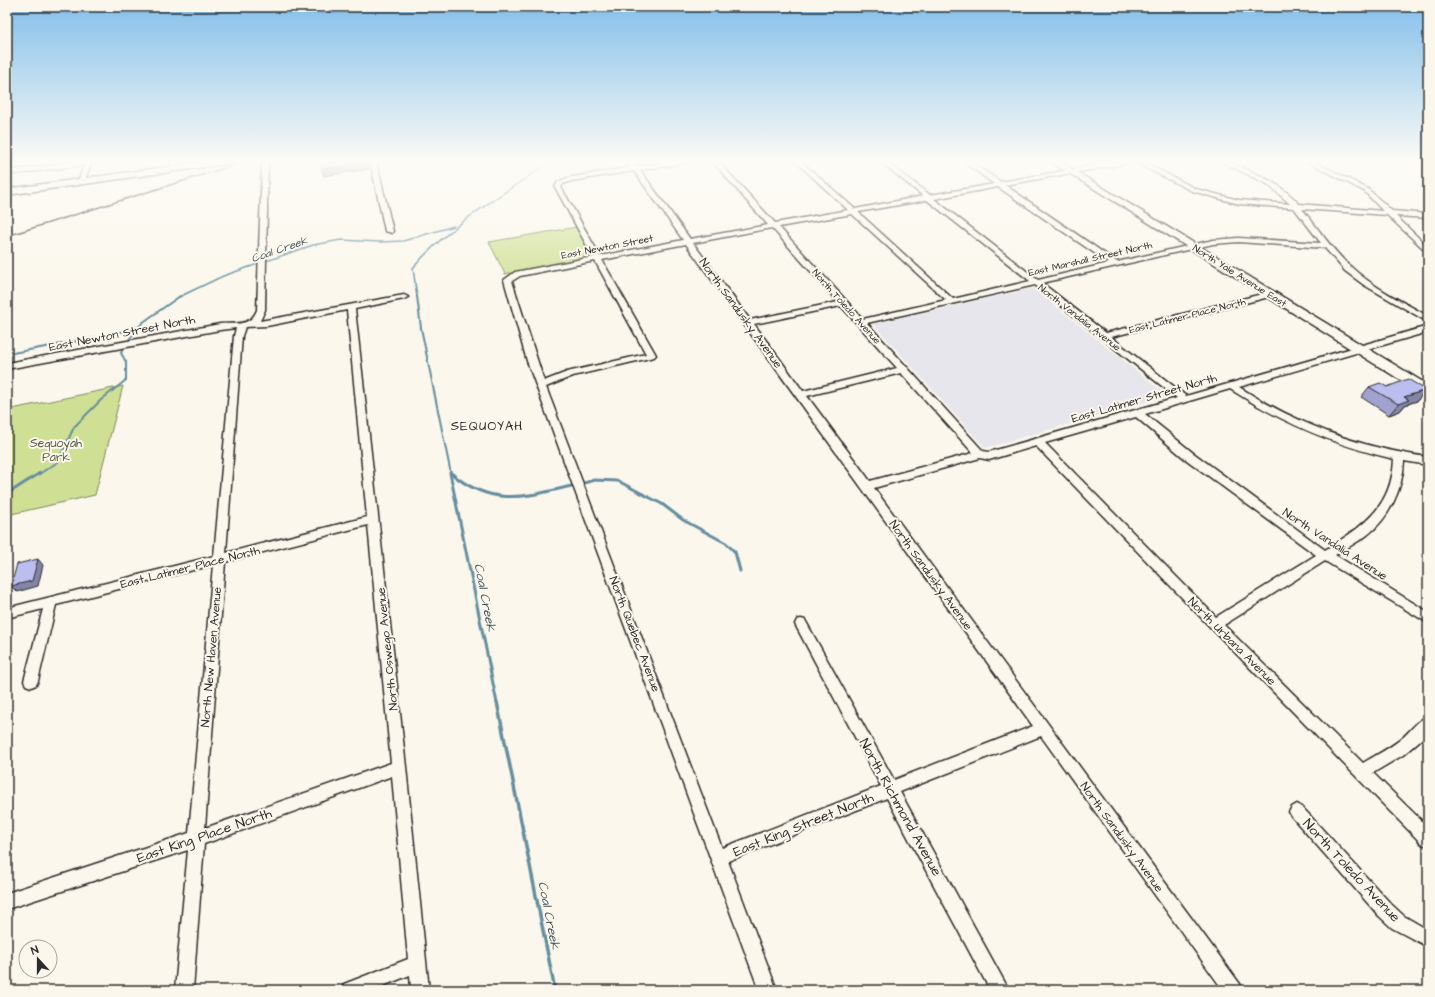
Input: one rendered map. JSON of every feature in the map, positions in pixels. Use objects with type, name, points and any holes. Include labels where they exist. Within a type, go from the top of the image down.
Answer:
[{"type":"main road","name":"North Yale Avenue East","points":[[1129,207],[1428,391]]},
{"type":"street","name":"North New Haven Avenue","points":[[184,990],[238,336],[247,325],[260,315],[264,207]]},
{"type":"street","points":[[383,207],[389,231]]},
{"type":"street","points":[[542,385],[570,374],[651,355],[569,207]]},
{"type":"street","name":"North Sandusky Avenue","points":[[664,207],[1042,729],[1234,990]]},
{"type":"street","name":"North Toledo Avenue","points":[[757,207],[980,454]]},
{"type":"street","points":[[848,207],[951,301]]},
{"type":"street","name":"East Newton Street","points":[[510,277],[518,274],[883,207]]},
{"type":"street","name":"North Vandalia Avenue","points":[[940,207],[1184,399]]},
{"type":"street","points":[[1031,207],[1115,264]]},
{"type":"street","points":[[1291,207],[1389,212],[1428,216]]},
{"type":"street","points":[[1296,207],[1326,246],[1357,276],[1428,319]]},
{"type":"street","points":[[1383,207],[1428,251]]},
{"type":"street","name":"East Marshall Street North","points":[[862,322],[1213,242],[1238,240],[1326,246]]},
{"type":"street","name":"North Quebec Avenue","points":[[510,277],[507,282],[532,361],[768,990]]},
{"type":"street","name":"East Latimer Place North","points":[[1104,336],[1270,294]]},
{"type":"street","points":[[247,325],[267,323],[404,297]]},
{"type":"street","points":[[748,323],[844,303]]},
{"type":"street","name":"North Oswego Avenue","points":[[351,308],[400,767],[420,990]]},
{"type":"street","name":"East Newton Street North","points":[[7,366],[186,333],[247,325]]},
{"type":"street","name":"East Latimer Street North","points":[[867,486],[980,454],[990,456],[1428,329]]},
{"type":"street","points":[[800,395],[904,369]]},
{"type":"street","points":[[1231,386],[1272,412],[1314,432],[1366,450],[1428,461]]},
{"type":"street","name":"North Vandalia Avenue","points":[[1138,413],[1188,455],[1324,555],[1428,618]]},
{"type":"street","name":"North Urbana Avenue","points":[[1038,442],[1215,624],[1428,838]]},
{"type":"street","points":[[1215,624],[1363,532],[1388,505],[1395,490],[1399,467],[1399,457]]},
{"type":"street","name":"East Latimer Place North","points":[[7,613],[373,520]]},
{"type":"street","points":[[31,681],[51,602]]},
{"type":"street","name":"North Richmond Avenue","points":[[801,624],[1000,990]]},
{"type":"street","points":[[1362,771],[1396,753],[1415,737],[1428,722]]},
{"type":"street","name":"East King Street North","points":[[719,857],[1042,729]]},
{"type":"street","name":"East King Place North","points":[[7,901],[196,839],[400,767]]},
{"type":"street","name":"North Toledo Avenue","points":[[1297,812],[1385,910],[1398,922],[1428,939]]},
{"type":"street","points":[[350,990],[417,964]]},
{"type":"shaded area","points":[[1033,288],[1168,396],[985,448],[873,324]]},
{"type":"green space","points":[[577,227],[593,258],[505,274],[489,242]]},
{"type":"green space","name":"Sequoyah Park","points":[[123,386],[95,495],[7,515],[7,410]]},
{"type":"building","points":[[1408,379],[1426,390],[1404,397],[1409,400],[1398,404],[1369,387],[1380,383],[1387,387]]},
{"type":"building","points":[[38,559],[32,581],[11,586],[17,564]]},
{"type":"waterway","name":"Coal Creek","points":[[417,297],[413,268],[444,237],[484,207]]},
{"type":"waterway","name":"Coal Creek","points":[[179,297],[223,276],[313,245],[341,240],[380,242],[403,241],[454,226]]},
{"type":"waterway","name":"Coal Creek","points":[[127,342],[142,323],[180,296]]},
{"type":"waterway","name":"Coal Creek","points":[[417,296],[421,328],[451,473]]},
{"type":"waterway","points":[[7,354],[111,335],[137,327]]},
{"type":"waterway","name":"Coal Creek","points":[[39,474],[58,462],[74,427],[101,400],[126,380],[126,362],[121,353],[124,347]]},
{"type":"waterway","name":"Coal Creek","points":[[7,494],[40,473]]},
{"type":"waterway","name":"Coal Creek","points":[[450,473],[497,703]]},
{"type":"waterway","points":[[451,473],[466,484],[482,492],[496,496],[526,496],[576,485]]},
{"type":"waterway","points":[[581,484],[594,480],[618,481],[662,504],[683,520],[726,543],[735,552],[740,571]]},
{"type":"waterway","name":"Coal Creek","points":[[497,702],[555,990]]},
{"type":"railway","points":[[7,236],[101,207]]},
{"type":"district","name":"SEQUOYAH","points":[[487,425]]}]
